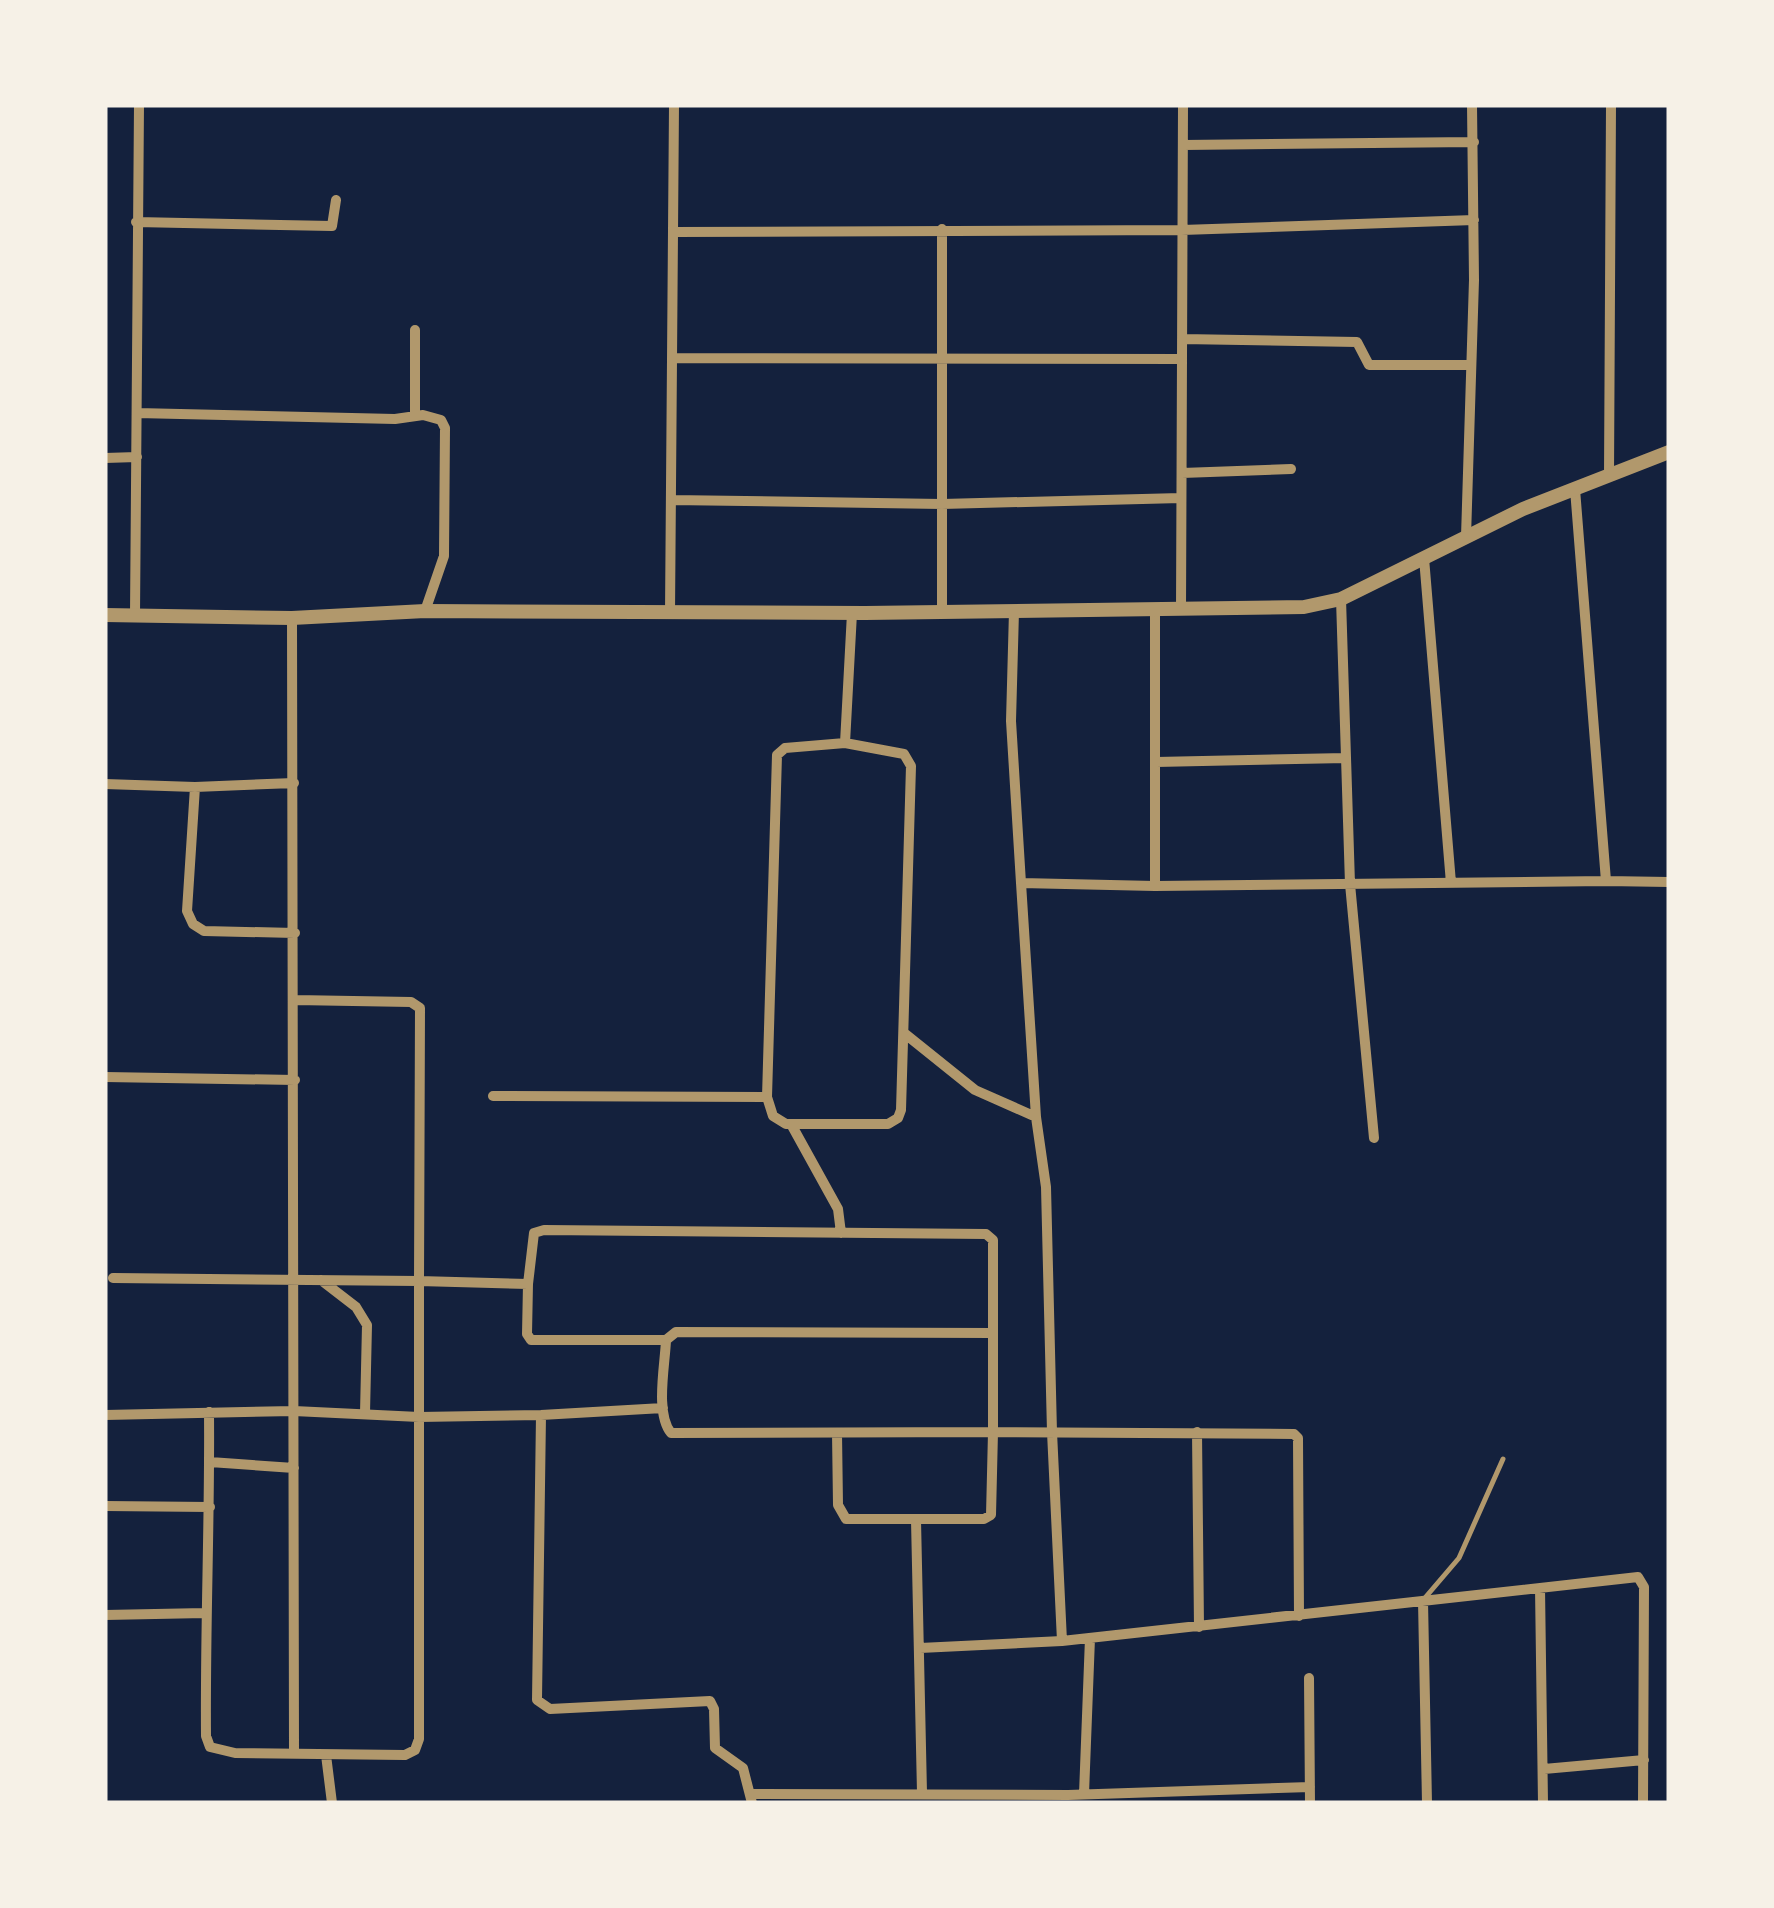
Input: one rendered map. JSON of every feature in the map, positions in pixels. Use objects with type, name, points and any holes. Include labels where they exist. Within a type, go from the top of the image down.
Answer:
[{"type":"street","points":[[135,615],[139,105]]},
{"type":"street","points":[[670,613],[674,105]]},
{"type":"street","points":[[1182,610],[1183,105]]},
{"type":"street","points":[[1466,537],[1474,220],[1472,105]]},
{"type":"street","points":[[1609,476],[1611,105]]},
{"type":"street","points":[[1183,145],[1474,142]]},
{"type":"street","points":[[136,222],[332,226],[336,200]]},
{"type":"street","points":[[674,232],[1182,230],[1474,220]]},
{"type":"street","points":[[942,229],[942,612]]},
{"type":"street","points":[[415,330],[415,416]]},
{"type":"street","points":[[1182,339],[1357,342],[1369,365],[1471,365]]},
{"type":"street","points":[[672,358],[1182,359]]},
{"type":"street","points":[[137,412],[439,418],[445,428],[444,556],[425,611]]},
{"type":"street","points":[[105,615],[292,618],[425,611],[852,613],[1304,606],[1340,598],[1466,537],[1669,452]]},
{"type":"street","points":[[105,458],[137,457]]},
{"type":"street","points":[[1182,473],[1291,469]]},
{"type":"street","points":[[1575,489],[1606,881]]},
{"type":"street","points":[[671,500],[942,504],[1182,498]]},
{"type":"street","points":[[1424,558],[1451,883]]},
{"type":"street","points":[[1340,598],[1350,884],[1374,1138]]},
{"type":"street","points":[[1155,610],[1155,886]]},
{"type":"street","points":[[1014,612],[1011,722],[1036,1118],[1046,1187],[1062,1641]]},
{"type":"street","points":[[845,744],[852,613]]},
{"type":"street","points":[[292,618],[294,1754]]},
{"type":"street","points":[[845,744],[895,751],[910,758],[904,1034],[902,1100],[894,1121],[777,1121],[767,1097],[777,755],[785,748],[845,744]]},
{"type":"street","points":[[1156,762],[1346,758]]},
{"type":"street","points":[[105,784],[194,787],[294,783]]},
{"type":"street","points":[[194,787],[187,910],[193,924],[204,930],[295,933]]},
{"type":"street","points":[[1021,883],[1155,886],[1669,882]]},
{"type":"street","points":[[209,1412],[205,1613],[206,1736],[210,1746],[235,1754],[405,1755],[418,1745],[420,1008],[411,1002],[295,1000]]},
{"type":"street","points":[[904,1034],[975,1090],[1036,1118]]},
{"type":"street","points":[[105,1077],[294,1080]]},
{"type":"street","points":[[493,1096],[767,1097]]},
{"type":"street","points":[[791,1124],[838,1209],[840,1233]]},
{"type":"street","points":[[837,1433],[838,1505],[842,1516],[984,1520],[991,1515],[993,1332],[990,1235],[544,1230],[532,1236],[527,1334],[531,1340],[666,1340],[676,1332],[993,1332]]},
{"type":"street","points":[[113,1278],[528,1284]]},
{"type":"street","points":[[320,1280],[356,1307],[367,1325],[364,1413]]},
{"type":"street","points":[[666,1340],[663,1408],[671,1433],[1288,1432],[1298,1438],[1299,1616]]},
{"type":"street","points":[[105,1416],[294,1411],[419,1417],[541,1416],[663,1408]]},
{"type":"street","points":[[541,1416],[537,1700],[550,1709],[710,1701],[714,1709],[715,1748],[743,1768],[752,1798],[922,1793],[1068,1799],[1084,1794],[1310,1787]]},
{"type":"street","points":[[1198,1432],[1199,1627]]},
{"type":"street","points":[[210,1462],[294,1468]]},
{"type":"street","points":[[105,1506],[210,1507]]},
{"type":"street","points":[[916,1520],[922,1793]]},
{"type":"street","points":[[920,1648],[1062,1641],[1632,1576],[1640,1579],[1644,1587],[1644,1803]]},
{"type":"street","points":[[1540,1588],[1543,1803]]},
{"type":"street","points":[[1423,1600],[1427,1803]]},
{"type":"street","points":[[105,1614],[205,1613]]},
{"type":"street","points":[[1084,1794],[1090,1638]]},
{"type":"street","points":[[1308,1678],[1310,1803]]},
{"type":"street","points":[[326,1754],[332,1803]]},
{"type":"street","points":[[1544,1769],[1644,1760]]},
{"type":"lane","points":[[1423,1600],[1459,1558],[1503,1459]]}]
